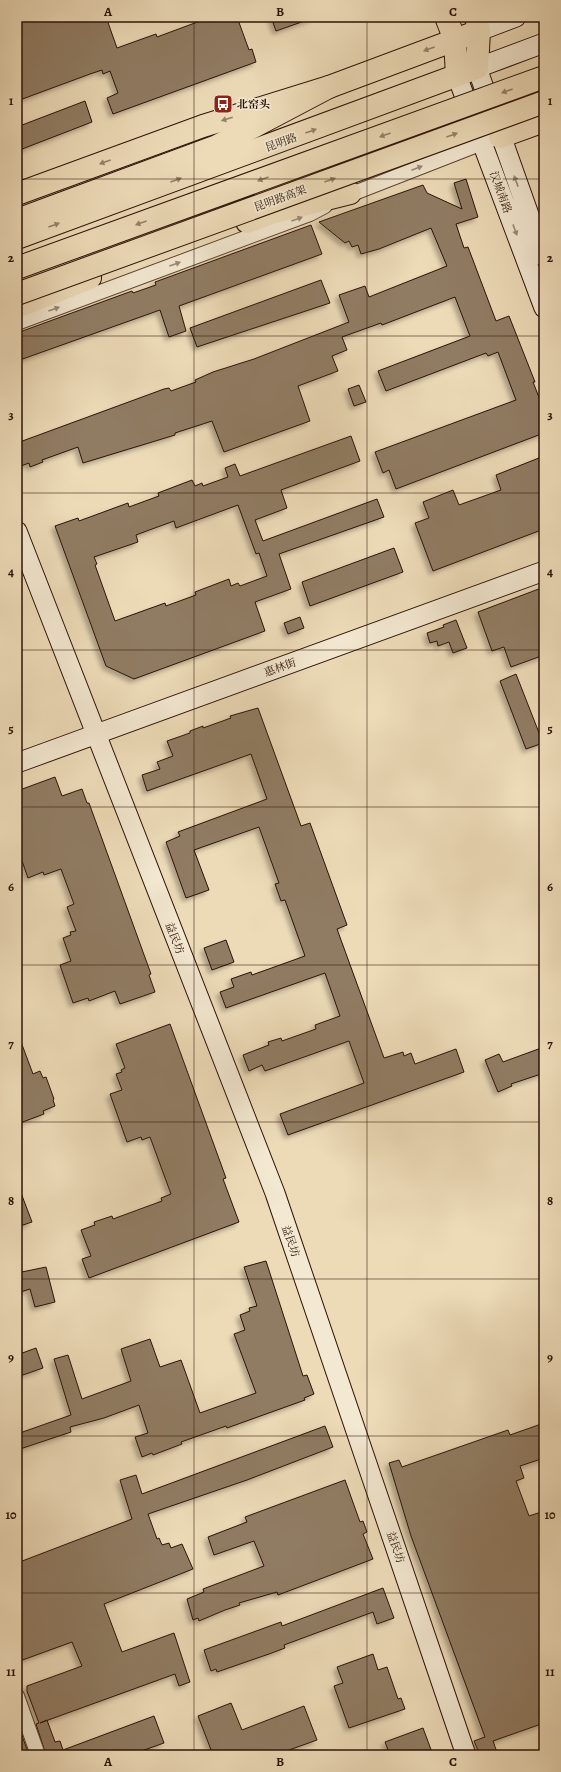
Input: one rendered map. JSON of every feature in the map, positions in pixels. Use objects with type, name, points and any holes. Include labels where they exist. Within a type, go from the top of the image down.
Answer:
[{"type":"main road","points":[[446,17],[467,72]]},
{"type":"main road","points":[[17,194],[203,126],[329,87],[454,40],[478,24]]},
{"type":"main road","points":[[467,72],[478,24]]},
{"type":"main road","name":"昆明路","points":[[17,238],[467,72]]},
{"type":"main road","points":[[17,268],[544,78]]},
{"type":"main road","points":[[17,220],[217,146],[329,87]]},
{"type":"main road","name":"昆明路高架","points":[[17,294],[544,102]]},
{"type":"main road","points":[[491,140],[544,121]]},
{"type":"main road","points":[[17,307],[81,282],[274,212],[350,193]]},
{"type":"street","points":[[478,24],[516,17]]},
{"type":"street","name":"昆明路","points":[[467,72],[544,43]]},
{"type":"street","name":"汉城南路","points":[[467,72],[491,140],[544,308]]},
{"type":"street","points":[[17,323],[310,214],[350,193],[491,140]]},
{"type":"street","name":"汉城南路","points":[[491,140],[544,257]]},
{"type":"street","name":"益民坊","points":[[17,531],[275,1193],[466,1755]]},
{"type":"street","name":"惠林街","points":[[17,763],[544,571]]},
{"type":"street","points":[[17,1696],[38,1755]]},
{"type":"building","points":[[30,17],[106,17],[117,48],[156,34],[157,37],[211,17],[237,17],[249,50],[252,49],[256,62],[113,114],[107,98],[118,93],[110,71],[103,74],[102,70],[17,101],[17,22]]},
{"type":"building","points":[[271,17],[313,17],[313,18],[276,31]]},
{"type":"building","points":[[85,101],[92,122],[17,151],[17,127]]},
{"type":"building","points":[[466,179],[478,217],[456,224],[464,248],[468,247],[496,321],[509,316],[535,382],[533,382],[544,410],[544,433],[396,489],[389,470],[383,473],[375,452],[516,400],[498,352],[488,356],[486,353],[386,391],[378,371],[470,336],[455,297],[382,325],[381,323],[342,337],[347,350],[332,356],[338,371],[298,386],[310,421],[224,452],[212,421],[175,433],[175,435],[83,463],[78,447],[42,460],[43,462],[30,467],[29,463],[21,466],[17,454],[17,443],[164,389],[169,388],[171,391],[196,382],[195,380],[213,372],[254,359],[349,322],[339,295],[365,286],[369,297],[447,266],[431,228],[379,249],[361,254],[358,245],[352,247],[349,241],[345,243],[319,222],[423,185],[427,193],[462,209],[454,183]]},
{"type":"building","points":[[311,225],[322,254],[179,306],[186,331],[169,337],[160,310],[17,361],[17,333],[132,291],[133,293],[156,285],[155,282]]},
{"type":"building","points":[[321,280],[330,303],[197,347],[190,328]]},
{"type":"building","points":[[359,385],[366,402],[354,406],[348,389]]},
{"type":"building","points":[[351,436],[360,461],[281,490],[287,508],[255,520],[263,541],[377,499],[384,517],[279,554],[291,589],[255,602],[265,631],[134,679],[106,666],[55,526],[78,518],[79,521],[128,503],[129,507],[159,496],[158,493],[192,480],[195,486],[202,483],[203,486],[228,477],[225,468],[235,464],[240,476]],"holes":[[[238,505],[256,554],[259,553],[267,576],[240,586],[238,583],[231,586],[229,579],[195,592],[196,595],[166,606],[165,603],[115,621],[95,565],[97,564],[94,557],[138,542],[136,535],[174,521],[176,528]]]},
{"type":"building","points":[[544,456],[544,529],[433,571],[415,523],[429,518],[423,502],[453,490],[459,505],[501,490],[496,475]]},
{"type":"building","points":[[394,548],[403,572],[310,606],[302,582]]},
{"type":"building","points":[[544,587],[544,655],[511,667],[504,647],[492,651],[478,612]]},
{"type":"building","points":[[300,617],[304,628],[288,634],[284,623]]},
{"type":"building","points":[[456,620],[467,648],[453,653],[449,642],[438,646],[437,641],[430,643],[427,633],[444,627],[443,625]]},
{"type":"building","points":[[516,674],[543,743],[526,749],[500,681]]},
{"type":"building","points":[[258,708],[301,826],[310,823],[347,925],[337,929],[384,1058],[403,1052],[404,1056],[411,1053],[415,1064],[456,1049],[464,1072],[288,1135],[280,1114],[364,1083],[349,1041],[265,1071],[262,1065],[249,1071],[243,1055],[269,1045],[268,1042],[281,1038],[282,1041],[316,1029],[315,1025],[340,1016],[325,973],[226,1008],[220,992],[234,987],[231,979],[251,972],[252,975],[305,956],[285,900],[281,901],[275,884],[279,883],[259,827],[194,850],[209,890],[186,898],[166,842],[180,836],[178,832],[267,799],[251,754],[147,791],[142,775],[160,769],[157,762],[173,756],[167,741],[190,733],[190,731],[203,726],[203,728],[231,718],[230,716]]},
{"type":"building","points":[[55,777],[62,796],[82,789],[87,803],[89,803],[151,974],[149,975],[155,992],[120,1004],[115,991],[89,1001],[88,998],[73,1003],[60,965],[71,961],[63,938],[71,935],[70,932],[76,931],[67,907],[74,904],[61,869],[44,875],[43,872],[28,878],[21,858],[17,859],[17,791]]},
{"type":"building","points":[[226,940],[234,962],[212,970],[204,948]]},
{"type":"building","points":[[170,1024],[226,1178],[223,1179],[239,1222],[89,1278],[82,1259],[91,1256],[81,1230],[95,1225],[94,1222],[112,1216],[113,1219],[162,1201],[161,1198],[171,1194],[150,1137],[142,1140],[141,1137],[127,1142],[110,1094],[122,1090],[116,1074],[122,1072],[121,1070],[125,1068],[116,1044]]},
{"type":"building","points":[[17,1034],[33,1074],[40,1071],[43,1078],[46,1077],[55,1106],[43,1111],[44,1114],[20,1123],[17,1115]]},
{"type":"building","points":[[544,1047],[544,1073],[511,1084],[512,1086],[498,1092],[485,1060],[499,1054],[503,1062]]},
{"type":"building","points":[[18,1185],[32,1222],[17,1227],[17,1186]]},
{"type":"building","points":[[266,1261],[303,1376],[307,1375],[314,1394],[304,1398],[305,1400],[227,1428],[226,1426],[181,1442],[182,1444],[153,1455],[152,1453],[142,1457],[135,1437],[148,1433],[139,1405],[104,1418],[70,1427],[71,1432],[17,1450],[17,1434],[71,1415],[54,1359],[68,1355],[82,1399],[131,1381],[121,1349],[150,1339],[160,1367],[181,1360],[200,1413],[256,1393],[234,1334],[245,1330],[240,1315],[250,1311],[249,1308],[257,1306],[244,1267]]},
{"type":"building","points":[[46,1267],[55,1302],[35,1307],[30,1289],[17,1293],[17,1273]]},
{"type":"building","points":[[36,1348],[43,1368],[17,1377],[17,1355]]},
{"type":"building","points":[[544,1423],[544,1458],[520,1466],[524,1478],[516,1481],[529,1516],[544,1511],[544,1643],[539,1645],[544,1657],[544,1723],[493,1741],[498,1755],[480,1755],[474,1741],[485,1737],[411,1536],[389,1463],[399,1460],[402,1467],[508,1430],[510,1435]]},
{"type":"building","points":[[325,1426],[333,1447],[247,1480],[148,1514],[157,1539],[159,1538],[162,1545],[169,1543],[171,1548],[182,1544],[193,1569],[104,1604],[122,1652],[174,1633],[190,1682],[179,1686],[175,1674],[47,1720],[55,1742],[60,1741],[63,1750],[154,1716],[164,1743],[130,1755],[46,1755],[36,1724],[39,1723],[27,1691],[27,1686],[82,1666],[72,1642],[17,1662],[17,1563],[132,1519],[120,1480],[136,1475],[142,1494]]},
{"type":"building","points":[[345,1480],[360,1522],[363,1521],[367,1532],[363,1534],[373,1559],[278,1595],[277,1592],[239,1603],[240,1605],[199,1621],[198,1618],[193,1620],[187,1599],[204,1592],[203,1589],[264,1566],[254,1541],[214,1555],[208,1537],[247,1522],[245,1517]]},
{"type":"building","points":[[383,1588],[394,1618],[377,1624],[373,1612],[284,1645],[285,1648],[269,1654],[217,1672],[216,1669],[211,1671],[204,1650],[281,1622],[282,1626]]},
{"type":"building","points":[[373,1654],[378,1670],[387,1667],[398,1699],[401,1698],[405,1709],[349,1728],[334,1686],[343,1683],[337,1667]]},
{"type":"building","points":[[231,1703],[242,1730],[304,1706],[317,1740],[275,1755],[213,1755],[198,1716]]},
{"type":"building","points":[[423,1728],[433,1755],[390,1755],[385,1742]]},
{"type":"building","points":[[20,1730],[29,1755],[17,1755],[17,1731]]},
{"type":"place","name":"北窑头","points":[[223,104]]}]
